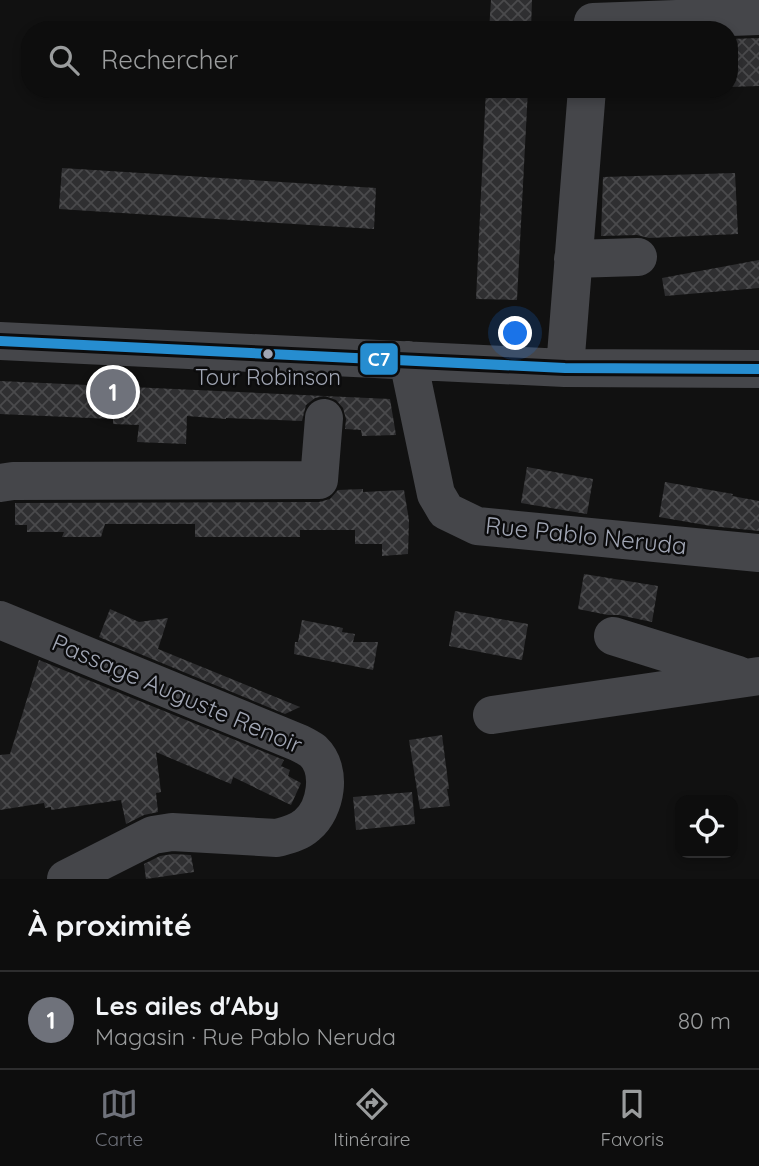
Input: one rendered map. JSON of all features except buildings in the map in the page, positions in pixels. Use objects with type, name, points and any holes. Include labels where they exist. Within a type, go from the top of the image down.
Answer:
[{"type":"street","points":[[593,17],[759,16]]},
{"type":"street","points":[[565,368],[586,98]]},
{"type":"street","points":[[573,259],[638,257]]},
{"type":"street","points":[[0,341],[565,368],[759,369]]},
{"type":"street","name":"Rue Pablo Neruda","points":[[408,360],[436,494],[446,511],[477,526],[759,553]]},
{"type":"street","points":[[0,483],[319,480],[324,418]]},
{"type":"street","name":"Passage Auguste Renoir","points":[[0,620],[299,743],[313,751],[326,778],[325,790],[315,816],[308,825],[290,835],[277,838],[172,832],[153,835],[66,879]]},
{"type":"street","points":[[613,636],[753,677]]},
{"type":"street","points":[[492,715],[753,677]]},
{"type":"transit line","name":"C7","points":[[0,341],[565,368],[759,369]]},
{"type":"place","name":"Tour Robinson","points":[[268,354]]},
{"type":"place","name":"Les ailes d'Aby","points":[[113,392]]}]
